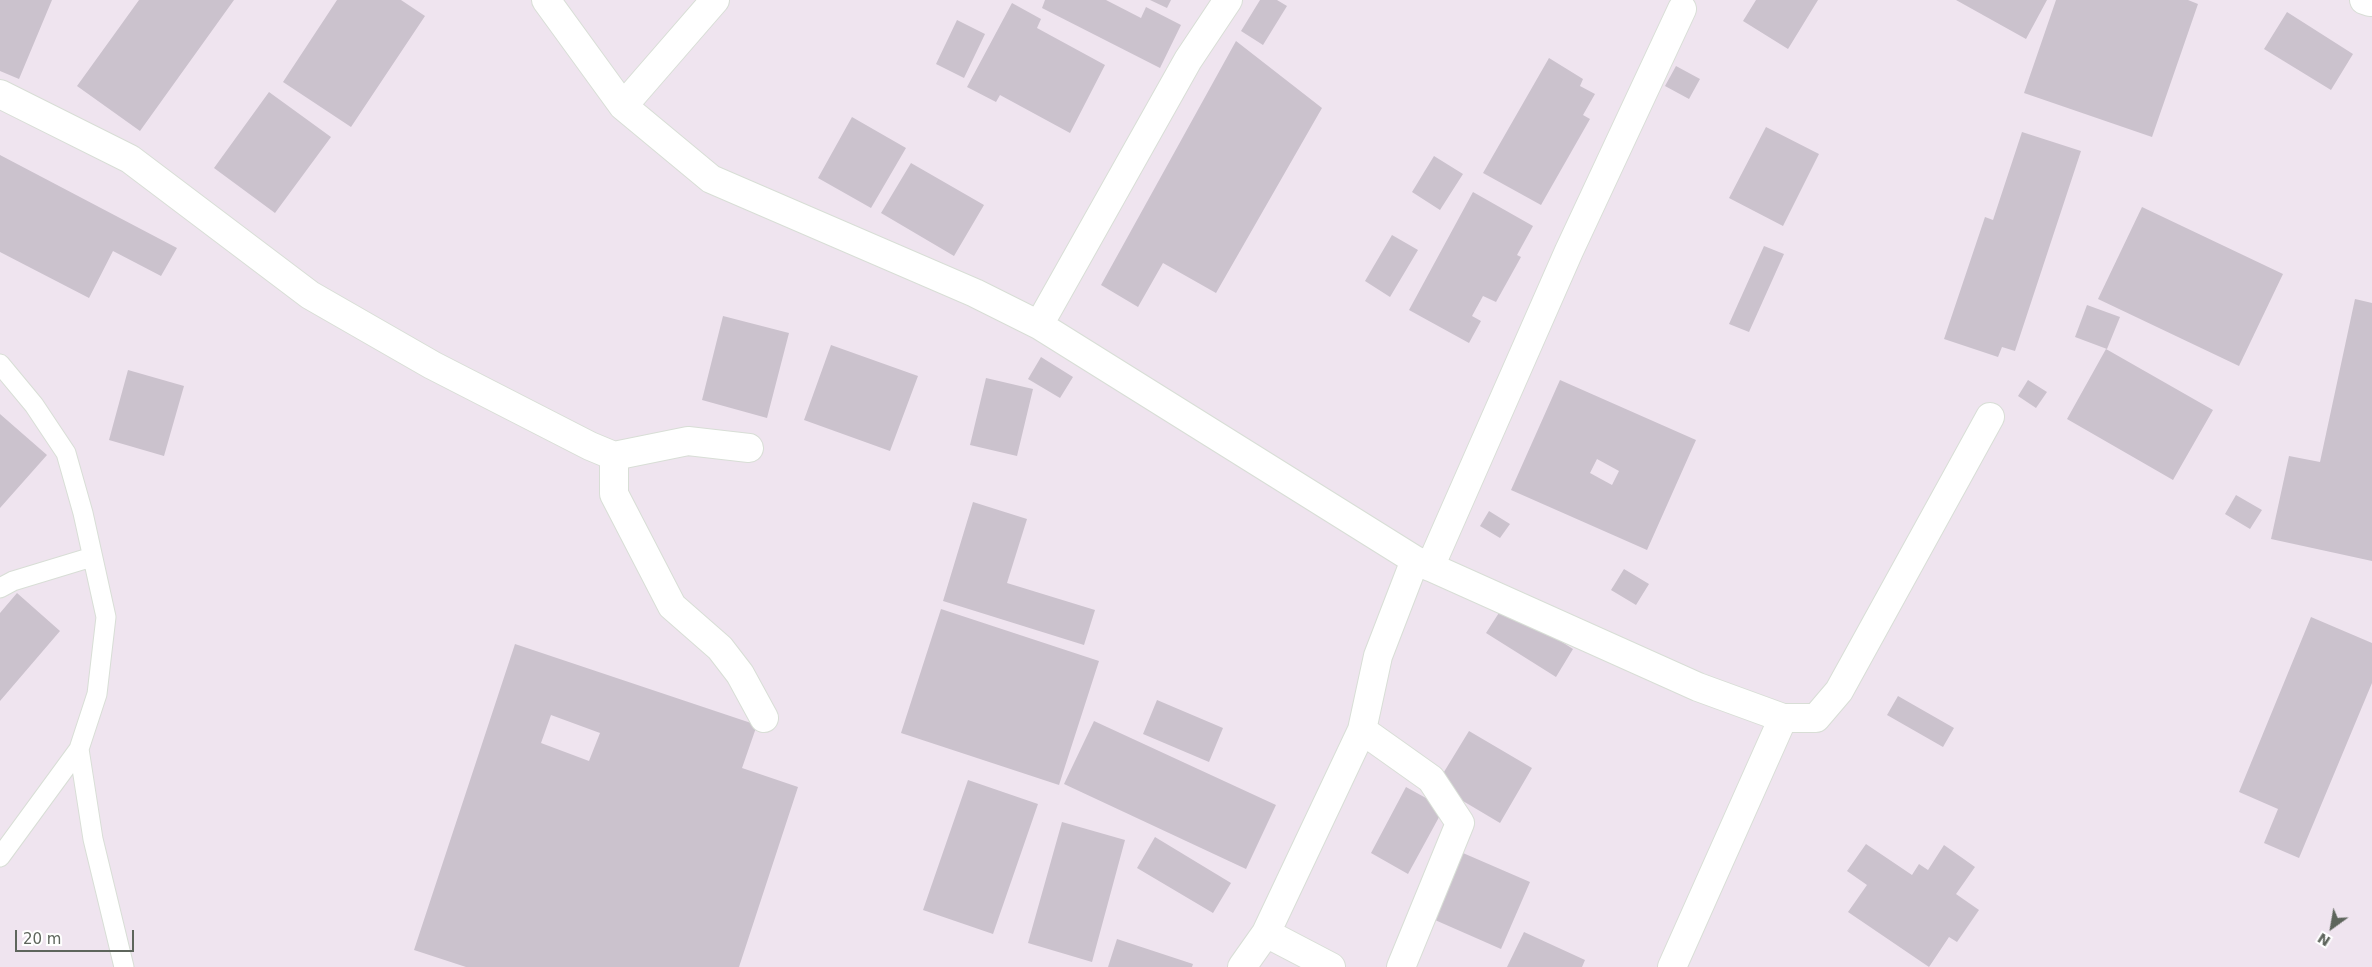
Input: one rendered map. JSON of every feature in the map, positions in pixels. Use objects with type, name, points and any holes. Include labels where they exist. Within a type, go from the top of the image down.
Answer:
[{"type":"street","points":[[546,0],[623,106],[711,179],[975,293],[1039,325],[1422,564],[1698,687],[1783,718],[1816,718],[1839,691],[1990,417]]},
{"type":"street","points":[[623,106],[715,0]]},
{"type":"street","points":[[1039,325],[1188,60],[1228,0]]},
{"type":"street","points":[[1242,967],[1266,933],[1362,730],[1378,656],[1682,9]]},
{"type":"street","points":[[0,94],[130,159],[310,295],[432,364],[614,456],[688,441],[748,448]]},
{"type":"street","points":[[614,456],[614,494],[672,606],[720,648],[740,674],[764,718]]},
{"type":"street","points":[[1672,967],[1783,718]]},
{"type":"street","points":[[1362,730],[1431,779],[1460,823],[1401,967]]},
{"type":"street","points":[[1266,933],[1331,967]]},
{"type":"lane","points":[[0,364],[34,405],[66,453],[106,618],[97,694],[79,749],[0,857]]},
{"type":"lane","points":[[0,588],[13,581],[92,556]]},
{"type":"lane","points":[[79,749],[93,839],[124,967]]},
{"type":"building","points":[[0,0],[52,0],[19,79],[0,71]]},
{"type":"building","points":[[139,0],[234,0],[140,131],[77,86]]},
{"type":"building","points":[[337,0],[401,0],[425,16],[351,127],[283,82]]},
{"type":"building","points":[[1045,0],[1106,0],[1141,18],[1146,7],[1181,25],[1160,68],[1042,8]]},
{"type":"building","points":[[1150,0],[1171,0],[1167,8]]},
{"type":"building","points":[[1260,0],[1277,0],[1287,6],[1263,45],[1241,31]]},
{"type":"building","points":[[1756,0],[1818,0],[1788,49],[1743,21]]},
{"type":"building","points":[[1956,0],[2047,0],[2026,39]]},
{"type":"building","points":[[2056,0],[2188,0],[2198,4],[2152,137],[2024,93]]},
{"type":"building","points":[[1012,3],[1041,19],[1037,28],[1105,65],[1070,133],[1000,95],[996,102],[967,87]]},
{"type":"building","points":[[2287,12],[2353,54],[2331,90],[2264,49]]},
{"type":"building","points":[[957,20],[985,34],[964,78],[936,64]]},
{"type":"building","points":[[1236,41],[1322,108],[1216,293],[1163,263],[1138,307],[1101,285]]},
{"type":"building","points":[[1549,58],[1583,79],[1580,86],[1595,94],[1583,115],[1590,119],[1541,205],[1483,173]]},
{"type":"building","points":[[1676,66],[1700,79],[1689,99],[1665,86]]},
{"type":"building","points":[[269,92],[331,137],[275,213],[214,168]]},
{"type":"building","points":[[852,117],[906,148],[871,208],[818,178]]},
{"type":"building","points":[[1766,127],[1819,154],[1783,226],[1729,198]]},
{"type":"building","points":[[2022,132],[2081,151],[2015,351],[2002,347],[1998,357],[1944,339],[1985,217],[1993,220]]},
{"type":"building","points":[[0,155],[177,248],[161,276],[113,251],[89,298],[0,252]]},
{"type":"building","points":[[1434,156],[1463,174],[1440,210],[1412,192]]},
{"type":"building","points":[[911,163],[984,205],[954,256],[881,213]]},
{"type":"building","points":[[1473,192],[1533,226],[1517,255],[1521,257],[1496,302],[1483,296],[1472,316],[1481,321],[1469,343],[1409,310]]},
{"type":"building","points":[[2142,207],[2283,274],[2239,366],[2098,299]]},
{"type":"building","points":[[1392,235],[1418,250],[1390,297],[1365,281]]},
{"type":"building","points":[[1764,246],[1784,254],[1749,332],[1729,324]]},
{"type":"building","points":[[2355,299],[2372,303],[2372,561],[2271,539],[2289,456],[2320,462]]},
{"type":"building","points":[[2087,305],[2120,317],[2107,349],[2075,337]]},
{"type":"building","points":[[723,316],[789,333],[767,418],[702,400]]},
{"type":"building","points":[[831,345],[918,376],[890,451],[804,420]]},
{"type":"building","points":[[2106,349],[2213,410],[2173,480],[2067,419]]},
{"type":"building","points":[[1041,357],[1073,377],[1060,398],[1028,379]]},
{"type":"building","points":[[128,370],[184,386],[164,456],[109,440]]},
{"type":"building","points":[[986,378],[1033,389],[1017,456],[970,445]]},
{"type":"building","points":[[1560,380],[1696,440],[1647,550],[1511,490]],"holes":[[[1597,459],[1619,471],[1612,485],[1590,473]]]},
{"type":"building","points":[[2028,380],[2047,392],[2036,408],[2018,396]]},
{"type":"building","points":[[0,414],[47,455],[0,508]]},
{"type":"building","points":[[2236,495],[2262,510],[2250,529],[2225,514]]},
{"type":"building","points":[[973,502],[1027,519],[1007,583],[1095,610],[1084,645],[943,601]]},
{"type":"building","points":[[1489,511],[1510,524],[1500,538],[1480,526]]},
{"type":"building","points":[[1624,569],[1649,584],[1636,605],[1611,590]]},
{"type":"building","points":[[17,593],[60,631],[0,701],[0,613]]},
{"type":"building","points":[[1504,605],[1573,649],[1556,677],[1486,633]]},
{"type":"building","points":[[941,609],[1099,661],[1059,785],[901,733]]},
{"type":"building","points":[[2311,617],[2372,643],[2372,683],[2299,858],[2264,843],[2278,809],[2239,792]]},
{"type":"building","points":[[515,644],[757,725],[742,768],[798,787],[739,967],[466,967],[414,950]],"holes":[[[551,715],[600,733],[589,761],[541,743]]]},
{"type":"building","points":[[1898,696],[1954,728],[1943,747],[1887,715]]},
{"type":"building","points":[[1157,700],[1223,728],[1209,762],[1143,734]]},
{"type":"building","points":[[1094,721],[1276,805],[1246,869],[1064,784]]},
{"type":"building","points":[[1469,731],[1532,768],[1500,823],[1436,785]]},
{"type":"building","points":[[968,780],[1038,804],[993,934],[923,910]]},
{"type":"building","points":[[1406,787],[1444,808],[1408,874],[1371,853]]},
{"type":"building","points":[[1062,822],[1125,840],[1092,962],[1028,943]]},
{"type":"building","points":[[1155,837],[1231,883],[1213,913],[1137,868]]},
{"type":"building","points":[[1866,844],[1912,875],[1919,864],[1928,870],[1944,845],[1975,867],[1956,894],[1979,910],[1957,942],[1949,937],[1929,967],[1848,912],[1867,885],[1847,871]]},
{"type":"building","points":[[1463,853],[1530,882],[1501,949],[1435,920]]},
{"type":"building","points":[[1524,932],[1585,960],[1582,967],[1507,967]]},
{"type":"building","points":[[1117,939],[1193,964],[1192,967],[1108,967]]}]
